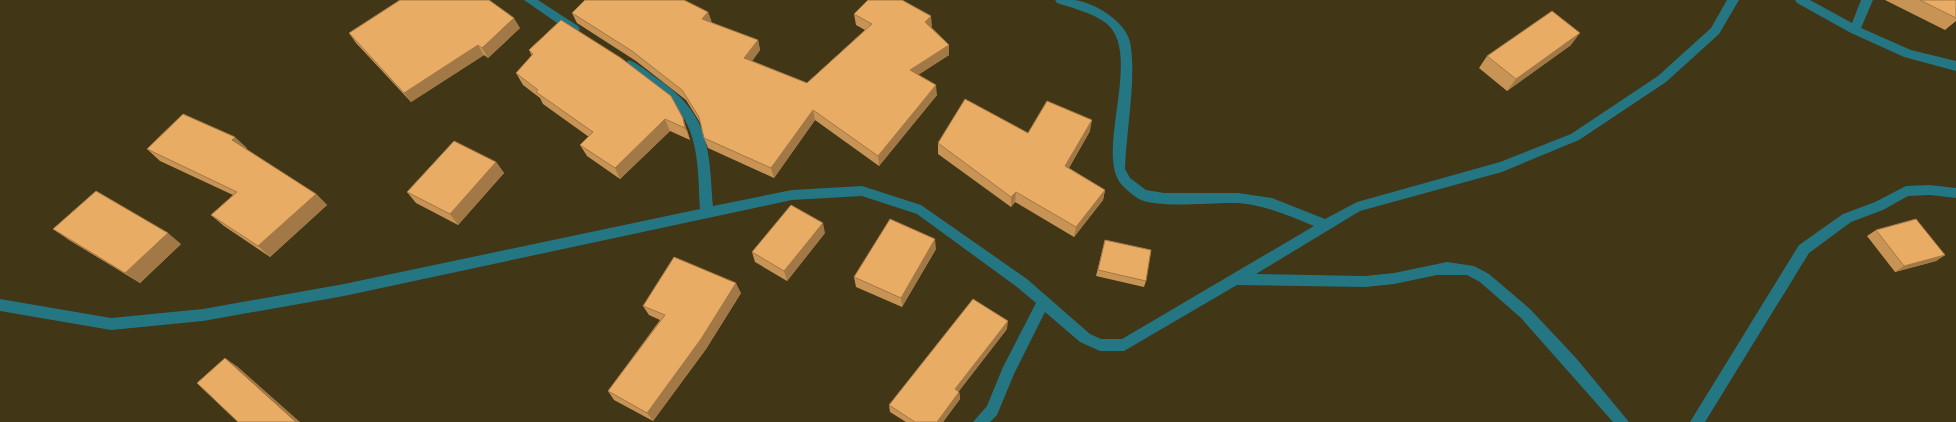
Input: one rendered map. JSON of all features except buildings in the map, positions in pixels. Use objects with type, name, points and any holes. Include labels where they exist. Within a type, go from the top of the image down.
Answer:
[{"type":"street","points":[[530,0],[584,36]]},
{"type":"street","points":[[1061,0],[1087,8],[1111,21],[1124,41],[1126,74],[1119,169],[1126,182],[1143,194],[1157,197],[1238,198],[1272,203],[1325,225]]},
{"type":"street","points":[[0,305],[111,324],[203,315],[344,290],[792,195],[862,191],[921,210],[1022,283],[1086,338],[1108,346],[1124,345],[1357,207],[1502,166],[1575,137],[1662,79],[1716,31],[1733,0]]},
{"type":"street","points":[[1801,0],[1854,30],[1908,54],[1956,66]]},
{"type":"street","points":[[1854,30],[1867,0]]},
{"type":"street","points":[[615,56],[681,104],[695,128],[703,161],[707,214]]},
{"type":"street","points":[[1696,422],[1721,386],[1804,248],[1847,218],[1879,206],[1906,191],[1930,190],[1956,193]]},
{"type":"street","points":[[1235,279],[1348,282],[1385,280],[1440,268],[1471,270],[1501,289],[1622,422]]},
{"type":"street","points":[[980,422],[992,410],[1008,371],[1044,302]]}]
